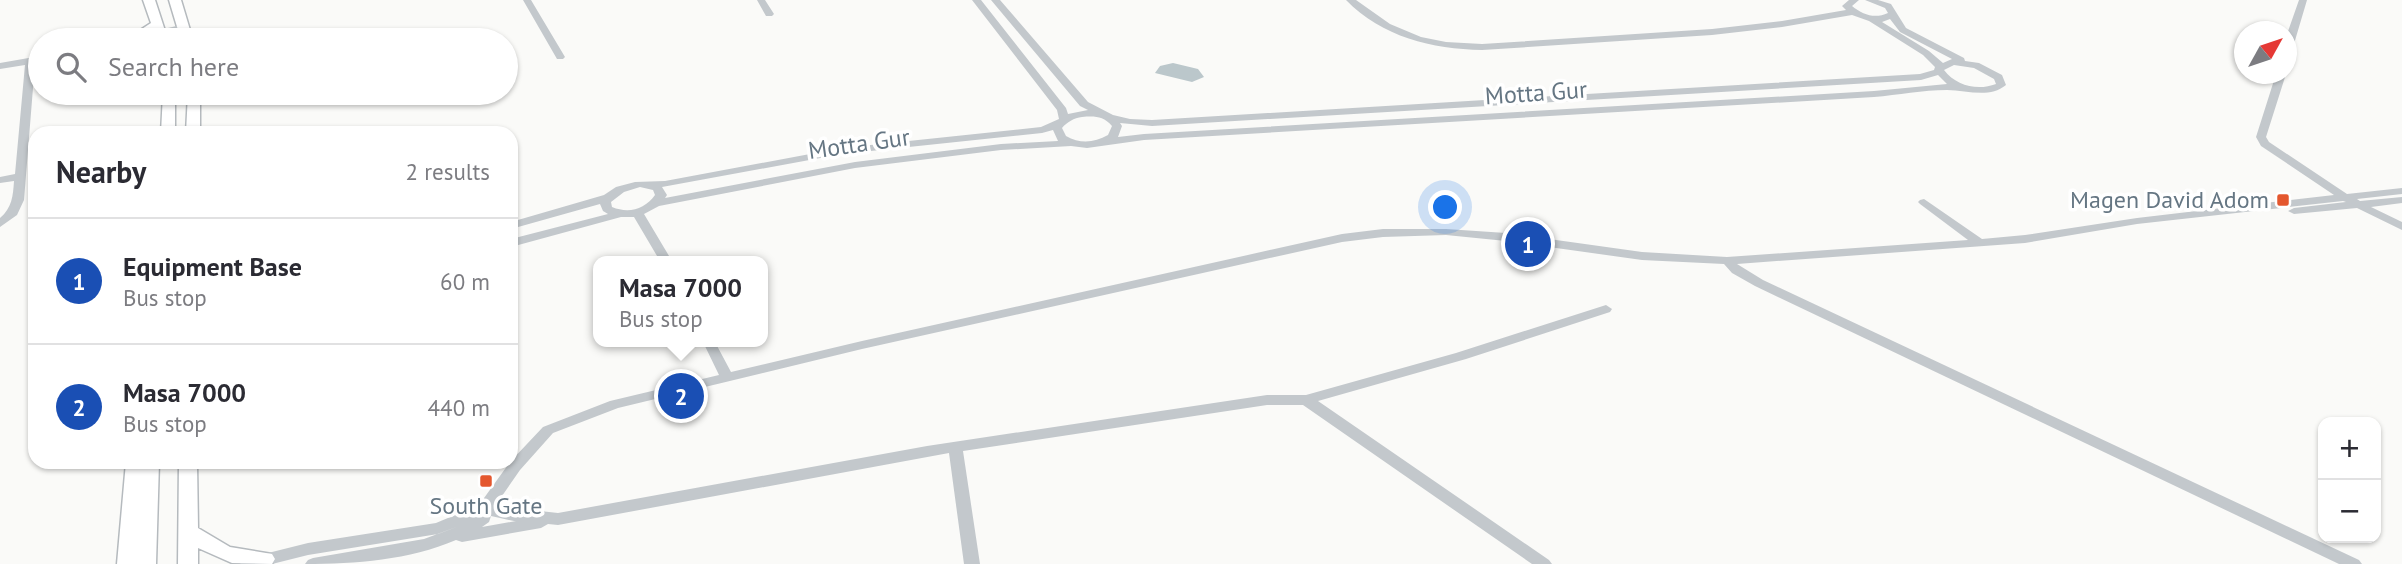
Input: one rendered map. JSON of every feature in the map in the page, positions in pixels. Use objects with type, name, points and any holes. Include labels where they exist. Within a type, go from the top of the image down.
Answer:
[{"type":"main road","points":[[149,0],[158,28]]},
{"type":"main road","points":[[175,0],[184,28]]},
{"type":"main road","points":[[168,126],[169,105]]},
{"type":"main road","points":[[193,126],[194,105]]},
{"type":"main road","points":[[127,564],[134,469]]},
{"type":"main road","points":[[146,564],[150,469]]},
{"type":"main road","points":[[188,469],[188,564]]},
{"type":"main road","points":[[188,531],[218,553],[256,561]]},
{"type":"street","points":[[527,0],[560,57]]},
{"type":"street","points":[[761,0],[769,14]]},
{"type":"street","points":[[976,0],[1062,110],[1062,121],[1057,133],[1071,143]]},
{"type":"street","points":[[1350,0],[1397,32],[1429,42],[1470,47],[1709,34],[1852,12],[1870,18],[1926,53],[1947,80],[1970,89]]},
{"type":"street","points":[[1852,12],[1847,4],[1855,0]]},
{"type":"street","points":[[1869,0],[1888,6],[1903,30],[1968,63]]},
{"type":"street","points":[[2297,21],[2303,0]]},
{"type":"street","points":[[1000,1],[1084,104],[1115,121],[1117,132],[1104,142]]},
{"type":"street","points":[[1870,18],[1883,19],[1892,15]]},
{"type":"street","points":[[0,66],[28,61]]},
{"type":"street","name":"Motta Gur","points":[[607,198],[625,187],[665,184],[842,151],[1042,130],[1080,114],[1152,123],[1921,77],[1954,62],[1968,63],[1994,72],[2001,81],[2001,85],[1993,89],[1946,87],[1874,94],[1144,137],[1086,145],[1071,143],[1001,147],[855,165],[656,203]]},
{"type":"street","points":[[2278,84],[2261,137],[2265,145],[2344,197],[2402,228]]},
{"type":"street","points":[[0,224],[13,213],[18,200],[29,105]]},
{"type":"street","points":[[0,180],[20,177]]},
{"type":"street","points":[[518,241],[619,214],[637,213],[656,203],[660,191],[646,185]]},
{"type":"street","points":[[518,462],[548,430],[615,404],[1297,247],[1383,233],[1446,232],[1642,256],[1727,261],[2025,239],[2137,221],[2402,191]]},
{"type":"street","points":[[518,224],[607,198],[607,209],[619,214]]},
{"type":"street","points":[[2137,221],[2164,226],[2402,201]]},
{"type":"street","points":[[2402,201],[2394,208],[2402,222]]},
{"type":"street","points":[[1924,202],[1979,242]]},
{"type":"street","points":[[637,213],[663,256]]},
{"type":"street","points":[[1727,261],[1736,270],[1771,289],[2354,564]]},
{"type":"street","points":[[313,564],[954,447],[1267,400],[1306,400],[1461,356],[1606,309]]},
{"type":"street","points":[[712,347],[727,377]]},
{"type":"street","points":[[1306,400],[1544,564]]},
{"type":"street","points":[[954,447],[972,564]]},
{"type":"street","points":[[256,561],[308,549],[439,528],[484,509],[512,469]]},
{"type":"street","points":[[484,509],[558,519]]},
{"type":"street","points":[[448,538],[484,518],[484,509]]},
{"type":"shaded area","points":[[1173,63],[1198,69],[1204,77],[1192,82],[1155,73],[1160,66]]},
{"type":"place","name":"Magen David Adom","points":[[2283,200]]},
{"type":"place","name":"Equipment Base","points":[[1528,244]]},
{"type":"place","name":"Masa 7000","points":[[681,396]]},
{"type":"place","name":"South Gate","points":[[486,481]]}]
